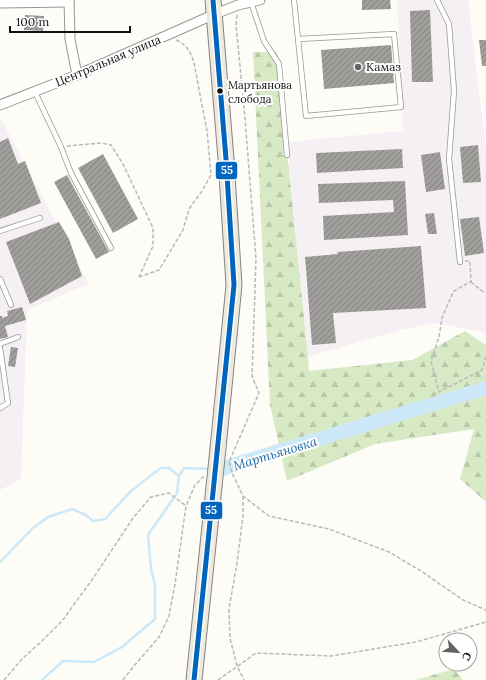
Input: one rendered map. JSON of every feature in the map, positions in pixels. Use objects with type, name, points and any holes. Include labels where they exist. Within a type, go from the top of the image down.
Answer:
[{"type":"main road","points":[[194,680],[234,286],[214,7]]},
{"type":"street","points":[[0,3],[69,1],[70,39],[77,75]]},
{"type":"street","name":"Центральная улица","points":[[0,106],[77,75],[164,36],[214,7],[238,5],[255,1]]},
{"type":"lane","points":[[294,0],[298,39],[306,116],[401,107],[394,34],[298,39]]},
{"type":"lane","points":[[437,0],[449,24],[454,91],[449,159],[460,262]]},
{"type":"lane","points":[[255,1],[264,41],[279,64],[287,156]]},
{"type":"lane","points":[[35,92],[62,147],[71,173],[111,248]]},
{"type":"lane","points":[[0,231],[40,218]]},
{"type":"lane","points":[[0,279],[11,305]]},
{"type":"lane","points":[[0,344],[18,337]]},
{"type":"lane","points":[[0,348],[2,381],[8,403],[0,408]]},
{"type":"path","points":[[238,5],[236,25],[256,259],[252,376],[260,393],[229,462],[233,475],[243,496],[243,516],[229,609],[230,638],[237,666],[244,680]]},
{"type":"path","points":[[62,147],[101,143],[111,145],[123,164],[153,228],[153,246],[139,277],[159,270],[183,230],[189,209],[211,175],[207,131],[191,53],[182,42],[164,36]]},
{"type":"path","points":[[460,262],[470,261],[471,282],[482,291],[486,292]]},
{"type":"path","points":[[471,282],[453,292],[442,318],[439,337],[431,362],[439,392],[482,370],[486,356]]},
{"type":"path","points":[[123,680],[159,637],[169,616],[186,506],[195,485],[205,474]]},
{"type":"path","points":[[4,680],[23,658],[62,621],[94,577],[133,518],[151,497],[169,493],[186,506]]},
{"type":"path","points":[[243,496],[269,516],[329,530],[389,552],[421,571],[463,600],[486,610]]},
{"type":"path","points":[[218,680],[256,653],[331,656],[416,642],[486,622]]},
{"type":"shaded area","points":[[397,0],[468,0],[486,150],[486,333],[436,323],[401,330],[308,357],[287,142],[403,131]]},
{"type":"shaded area","points":[[0,121],[2,121],[89,284],[27,310],[21,479],[0,490]]},
{"type":"green space","points":[[253,52],[277,52],[309,371],[412,360],[465,331],[486,345],[486,502],[460,479],[474,429],[375,444],[287,481],[270,405]]},
{"type":"green space","points":[[443,672],[456,672],[463,680],[415,680]]},
{"type":"building","points":[[362,0],[390,0],[391,9],[362,10]]},
{"type":"building","points":[[430,10],[433,82],[412,82],[410,11]]},
{"type":"building","points":[[25,15],[44,16],[43,31],[24,30]]},
{"type":"building","points":[[479,40],[486,40],[486,66],[482,66]]},
{"type":"building","name":"Камаз","points":[[391,45],[394,83],[324,89],[321,50]]},
{"type":"building","points":[[8,138],[18,164],[25,161],[41,203],[0,219],[0,142]]},
{"type":"building","points":[[478,145],[481,182],[463,183],[460,147]]},
{"type":"building","points":[[402,149],[403,168],[317,173],[316,153]]},
{"type":"building","points":[[440,152],[445,189],[426,192],[421,155]]},
{"type":"building","points":[[103,154],[138,219],[113,233],[78,168]]},
{"type":"building","points":[[67,175],[109,252],[96,259],[54,182]]},
{"type":"building","points":[[405,181],[408,235],[324,240],[323,216],[394,212],[393,200],[319,203],[318,184]]},
{"type":"building","points":[[434,213],[437,234],[428,234],[425,214]]},
{"type":"building","points":[[479,217],[484,253],[465,256],[460,219]]},
{"type":"building","points":[[59,222],[69,239],[82,276],[30,304],[6,242]]},
{"type":"building","points":[[421,246],[426,308],[333,313],[336,343],[312,345],[305,257],[338,254],[337,252]]},
{"type":"building","points":[[22,307],[26,320],[5,326],[8,337],[0,339],[0,316],[2,316],[2,318],[8,316],[7,311]]},
{"type":"building","points":[[11,347],[18,348],[15,367],[8,366]]},
{"type":"waterway","name":"Мартьяновка","points":[[224,469],[486,388]]},
{"type":"waterway","points":[[0,562],[32,529],[48,517],[72,509],[86,515],[93,521],[105,519],[131,491],[161,468],[169,468],[179,476]]},
{"type":"waterway","name":"Мартьяновка","points":[[42,680],[63,661],[94,662],[122,647],[155,619],[155,585],[151,569],[148,535],[177,493],[179,476],[184,468],[211,469]]},
{"type":"transit line","name":"55","points":[[194,680],[234,285],[226,159],[213,0]]},
{"type":"place","name":"Камаз","points":[[358,67]]},
{"type":"place","name":"Мартьянова слобода","points":[[220,91]]}]
